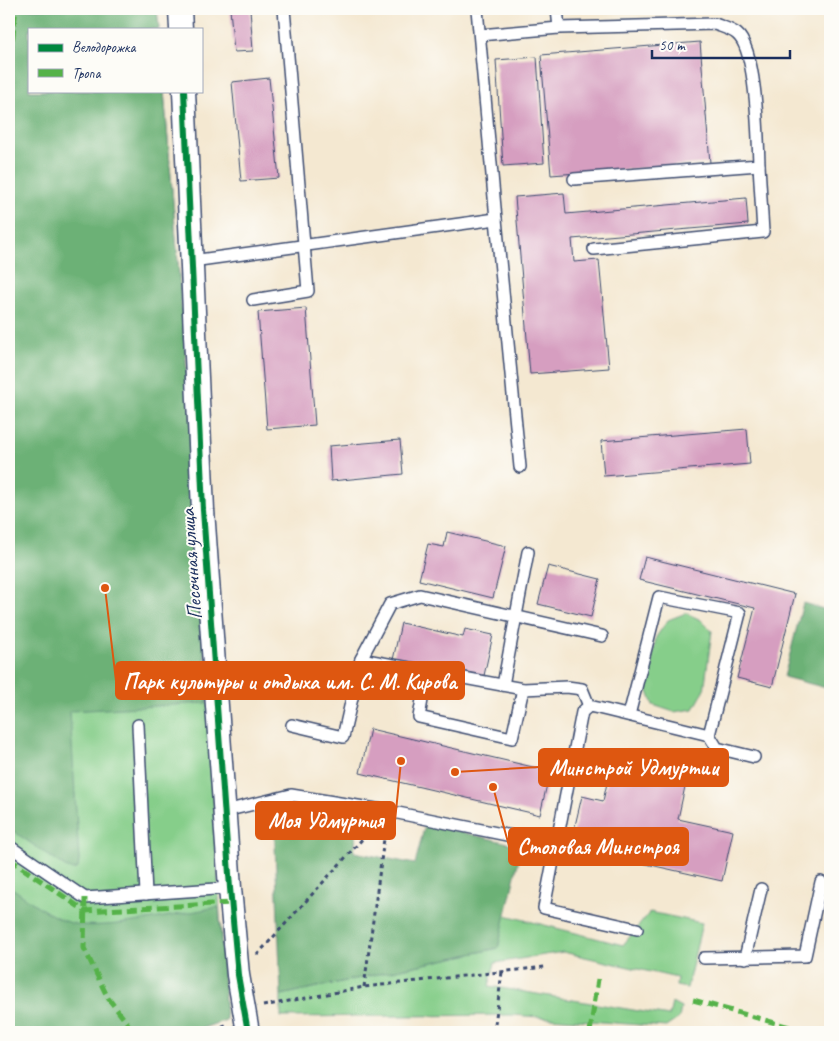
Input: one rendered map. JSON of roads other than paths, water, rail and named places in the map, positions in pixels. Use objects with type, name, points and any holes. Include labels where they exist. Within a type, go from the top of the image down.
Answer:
[{"type":"street","points":[[180,9],[181,28]]},
{"type":"street","name":"Песочная улица","points":[[184,92],[203,510],[230,888],[238,975],[248,1032]]},
{"type":"lane","points":[[254,300],[308,291],[284,9]]},
{"type":"lane","points":[[477,9],[520,467]]},
{"type":"lane","points":[[557,9],[559,28]]},
{"type":"lane","points":[[480,35],[559,28],[715,24],[737,34],[748,52],[758,119],[763,232],[594,249]]},
{"type":"lane","points":[[574,180],[759,165]]},
{"type":"lane","points":[[192,261],[496,218]]},
{"type":"lane","points":[[503,685],[528,552]]},
{"type":"lane","points":[[292,725],[343,737],[361,659],[390,604],[420,595],[602,636]]},
{"type":"lane","points":[[629,715],[659,597],[740,613],[709,735]]},
{"type":"lane","points":[[361,659],[523,689],[567,686],[582,689],[589,706]]},
{"type":"lane","points":[[427,671],[419,717],[512,738],[523,689]]},
{"type":"lane","points":[[589,706],[709,735],[717,748],[754,757]]},
{"type":"lane","points":[[589,706],[582,712],[544,908],[637,929]]},
{"type":"lane","points":[[138,725],[146,894]]},
{"type":"lane","points":[[225,811],[291,795],[388,811],[527,839]]},
{"type":"lane","points":[[9,846],[85,898],[230,888]]},
{"type":"lane","points":[[704,958],[805,956],[821,882]]},
{"type":"lane","points":[[745,958],[762,889]]},
{"type":"place","name":"Парк культуры и отдыха им. С. М. Кирова","points":[[105,588]]},
{"type":"place","name":"Моя Удмуртия","points":[[401,761]]},
{"type":"place","name":"Минстрой Удмуртии","points":[[455,772]]},
{"type":"place","name":"Столовая Минстроя","points":[[493,787]]}]
